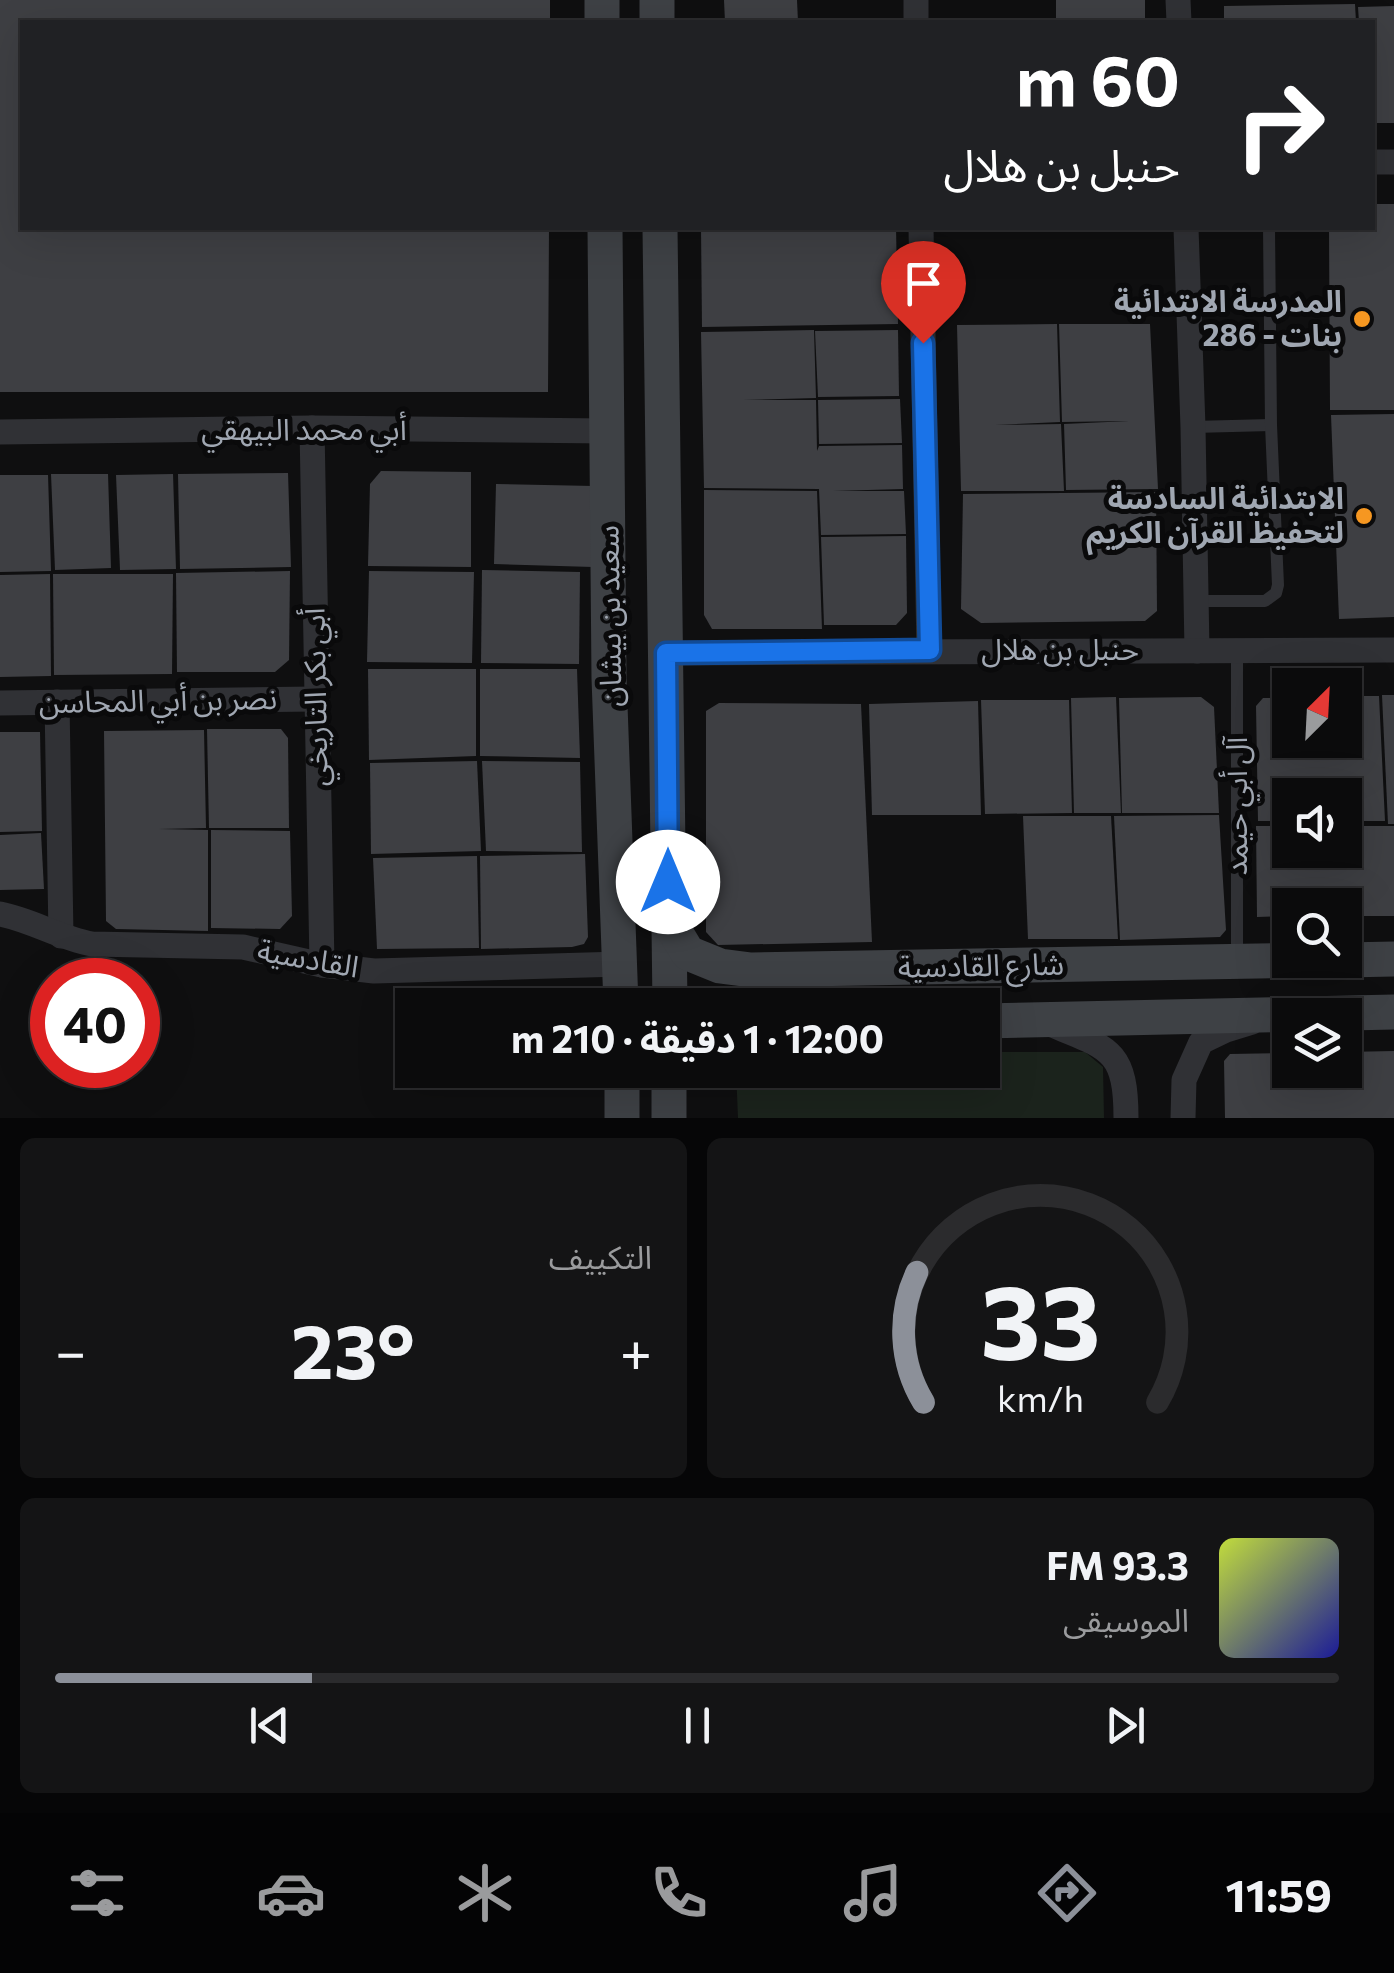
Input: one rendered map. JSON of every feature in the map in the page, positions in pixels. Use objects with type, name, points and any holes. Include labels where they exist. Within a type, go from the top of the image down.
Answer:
[{"type":"street","name":"سعيد بن بيشان","points":[[605,230],[610,678],[621,988]]},
{"type":"street","name":"سعيد بن بيشان","points":[[660,230],[670,988]]},
{"type":"street","points":[[920,230],[930,650]]},
{"type":"street","points":[[1186,230],[1197,650]]},
{"type":"street","name":"أبي محمد البيهقي","points":[[0,432],[312,428],[608,431]]},
{"type":"street","name":"أبي بكر التاريخي","points":[[312,428],[322,965]]},
{"type":"street","name":"حنبل بن هلال","points":[[666,653],[1394,650]]},
{"type":"street","name":"نصر بن أبي المحاسن","points":[[0,703],[316,700]]},
{"type":"street","points":[[57,702],[60,936]]},
{"type":"street","name":"القادسية","points":[[0,914],[92,944],[242,948],[322,965],[374,971],[621,964]]},
{"type":"street","name":"شارع القادسية","points":[[668,920],[688,953],[720,966],[751,970],[1272,960]]},
{"type":"street","points":[[1362,960],[1394,960]]},
{"type":"street","name":"شارع القادسية","points":[[1362,1013],[1394,1012]]},
{"type":"street","name":"شارع القادسية","points":[[1000,1020],[1272,1014]]},
{"type":"street","points":[[1183,1118],[1184,1080],[1200,1042],[1272,1016]]},
{"type":"street","points":[[1038,1020],[1103,1046],[1114,1057],[1124,1082],[1126,1118]]},
{"type":"street","points":[[622,1088],[622,1118]]},
{"type":"street","points":[[669,1088],[669,1115]]},
{"type":"street","points":[[669,1115],[680,1088]]},
{"type":"lane","points":[[1197,602],[1264,601],[1276,594],[1278,585],[1271,425],[1270,230]]},
{"type":"lane","points":[[1193,427],[1271,425]]},
{"type":"lane","name":"آل أبي حيمد","points":[[1237,651],[1238,960]]},
{"type":"shaded area","points":[[1000,1052],[1085,1052],[1103,1067],[1104,1118],[738,1118],[737,1088],[1000,1088]]},
{"type":"building","points":[[0,0],[550,0],[550,20],[20,20],[20,230],[549,230],[548,392],[0,392]]},
{"type":"building","points":[[724,0],[797,0],[798,20],[725,20]]},
{"type":"building","points":[[1056,0],[1145,0],[1145,20],[1056,20]]},
{"type":"building","points":[[1355,4],[1356,20],[1224,20],[1224,6]]},
{"type":"building","points":[[1394,6],[1394,123],[1375,123],[1375,20],[1359,20],[1358,7]]},
{"type":"building","name":"المدرسة الابتدائية 286 - بنات","points":[[1375,204],[1394,204],[1394,410],[1330,410],[1329,230],[1375,230]]},
{"type":"building","points":[[701,230],[896,230],[898,324],[702,327]]},
{"type":"building","points":[[1057,324],[1060,422],[995,425],[1061,424],[1064,491],[961,491],[957,325]]},
{"type":"building","points":[[1059,324],[1150,324],[1158,489],[1066,490],[1064,424],[1129,421],[1062,422]]},
{"type":"building","points":[[814,330],[816,398],[743,400],[816,400],[817,451],[819,446],[902,445],[903,489],[833,491],[904,491],[906,534],[821,535],[819,489],[704,488],[701,332]]},
{"type":"building","points":[[898,330],[899,396],[818,397],[815,331]]},
{"type":"building","points":[[900,399],[902,443],[819,444],[818,400]]},
{"type":"building","name":"الابتدائية السادسة لتحفيظ القرآن الكريم","points":[[1394,414],[1394,617],[1339,619],[1331,415]]},
{"type":"building","points":[[381,471],[471,472],[471,567],[368,566],[370,484]]},
{"type":"building","points":[[288,473],[291,567],[180,569],[178,474]]},
{"type":"building","points":[[51,474],[108,474],[111,568],[55,570]]},
{"type":"building","points":[[173,474],[176,569],[120,570],[116,475]]},
{"type":"building","points":[[0,475],[48,475],[51,571],[0,572]]},
{"type":"building","points":[[496,484],[594,486],[593,567],[494,564]]},
{"type":"building","points":[[704,490],[817,491],[822,629],[712,629],[704,615]]},
{"type":"building","points":[[1156,492],[1157,611],[1145,621],[981,623],[961,609],[963,494]]},
{"type":"building","points":[[906,536],[907,613],[896,625],[824,625],[821,537]]},
{"type":"building","points":[[482,570],[580,572],[579,664],[481,663]]},
{"type":"building","points":[[290,571],[289,660],[275,672],[177,672],[176,573]]},
{"type":"building","points":[[369,571],[474,572],[472,663],[367,662]]},
{"type":"building","points":[[50,574],[51,676],[0,677],[0,575]]},
{"type":"building","points":[[53,574],[173,574],[172,674],[54,675]]},
{"type":"building","points":[[368,669],[476,669],[476,756],[369,760]]},
{"type":"building","points":[[480,669],[577,669],[580,758],[480,756]]},
{"type":"building","points":[[1382,695],[1394,695],[1394,824],[1388,824]]},
{"type":"building","points":[[1362,696],[1379,696],[1385,821],[1362,821],[1362,778],[1272,778],[1272,821],[1258,821],[1256,706],[1263,698],[1272,698],[1272,758],[1362,758]]},
{"type":"building","points":[[1116,697],[1121,813],[1074,813],[1071,698]]},
{"type":"building","points":[[1201,697],[1214,707],[1219,813],[1122,813],[1119,698]]},
{"type":"building","points":[[981,700],[1069,700],[1072,813],[985,814]]},
{"type":"building","points":[[978,701],[981,815],[872,815],[869,704]]},
{"type":"building","points":[[719,703],[861,704],[872,942],[718,945],[706,932],[706,711]]},
{"type":"building","points":[[207,729],[281,729],[288,738],[289,828],[209,828]]},
{"type":"building","points":[[204,730],[206,828],[159,829],[208,830],[208,931],[116,929],[106,921],[104,731]]},
{"type":"building","points":[[0,732],[40,732],[42,831],[0,832]]},
{"type":"building","points":[[477,761],[481,851],[371,854],[370,763]]},
{"type":"building","points":[[482,761],[580,762],[582,852],[486,851]]},
{"type":"building","points":[[1219,815],[1226,930],[1220,937],[1120,940],[1114,816]]},
{"type":"building","points":[[1023,816],[1111,816],[1118,939],[1028,939]]},
{"type":"building","points":[[1256,826],[1272,826],[1272,868],[1362,868],[1362,826],[1394,826],[1394,916],[1362,916],[1362,888],[1272,888],[1272,917],[1257,917]]},
{"type":"building","points":[[211,830],[290,831],[292,916],[280,929],[211,928]]},
{"type":"building","points":[[41,833],[44,889],[0,890],[0,835]]},
{"type":"building","points":[[585,854],[588,937],[584,944],[481,949],[480,856]]},
{"type":"building","points":[[477,856],[479,948],[377,949],[373,858]]},
{"type":"building","points":[[1394,1051],[1394,1118],[1225,1118],[1224,1061],[1230,1054],[1272,1053],[1272,1088],[1362,1088],[1362,1052]]},
{"type":"place","name":"المدرسة الابتدائية 286 - بنات","points":[[1362,319]]},
{"type":"place","name":"الابتدائية السادسة لتحفيظ القرآن الكريم","points":[[1364,516]]},
{"type":"route","points":[[668,882],[666,653],[930,650],[923,343]]}]
